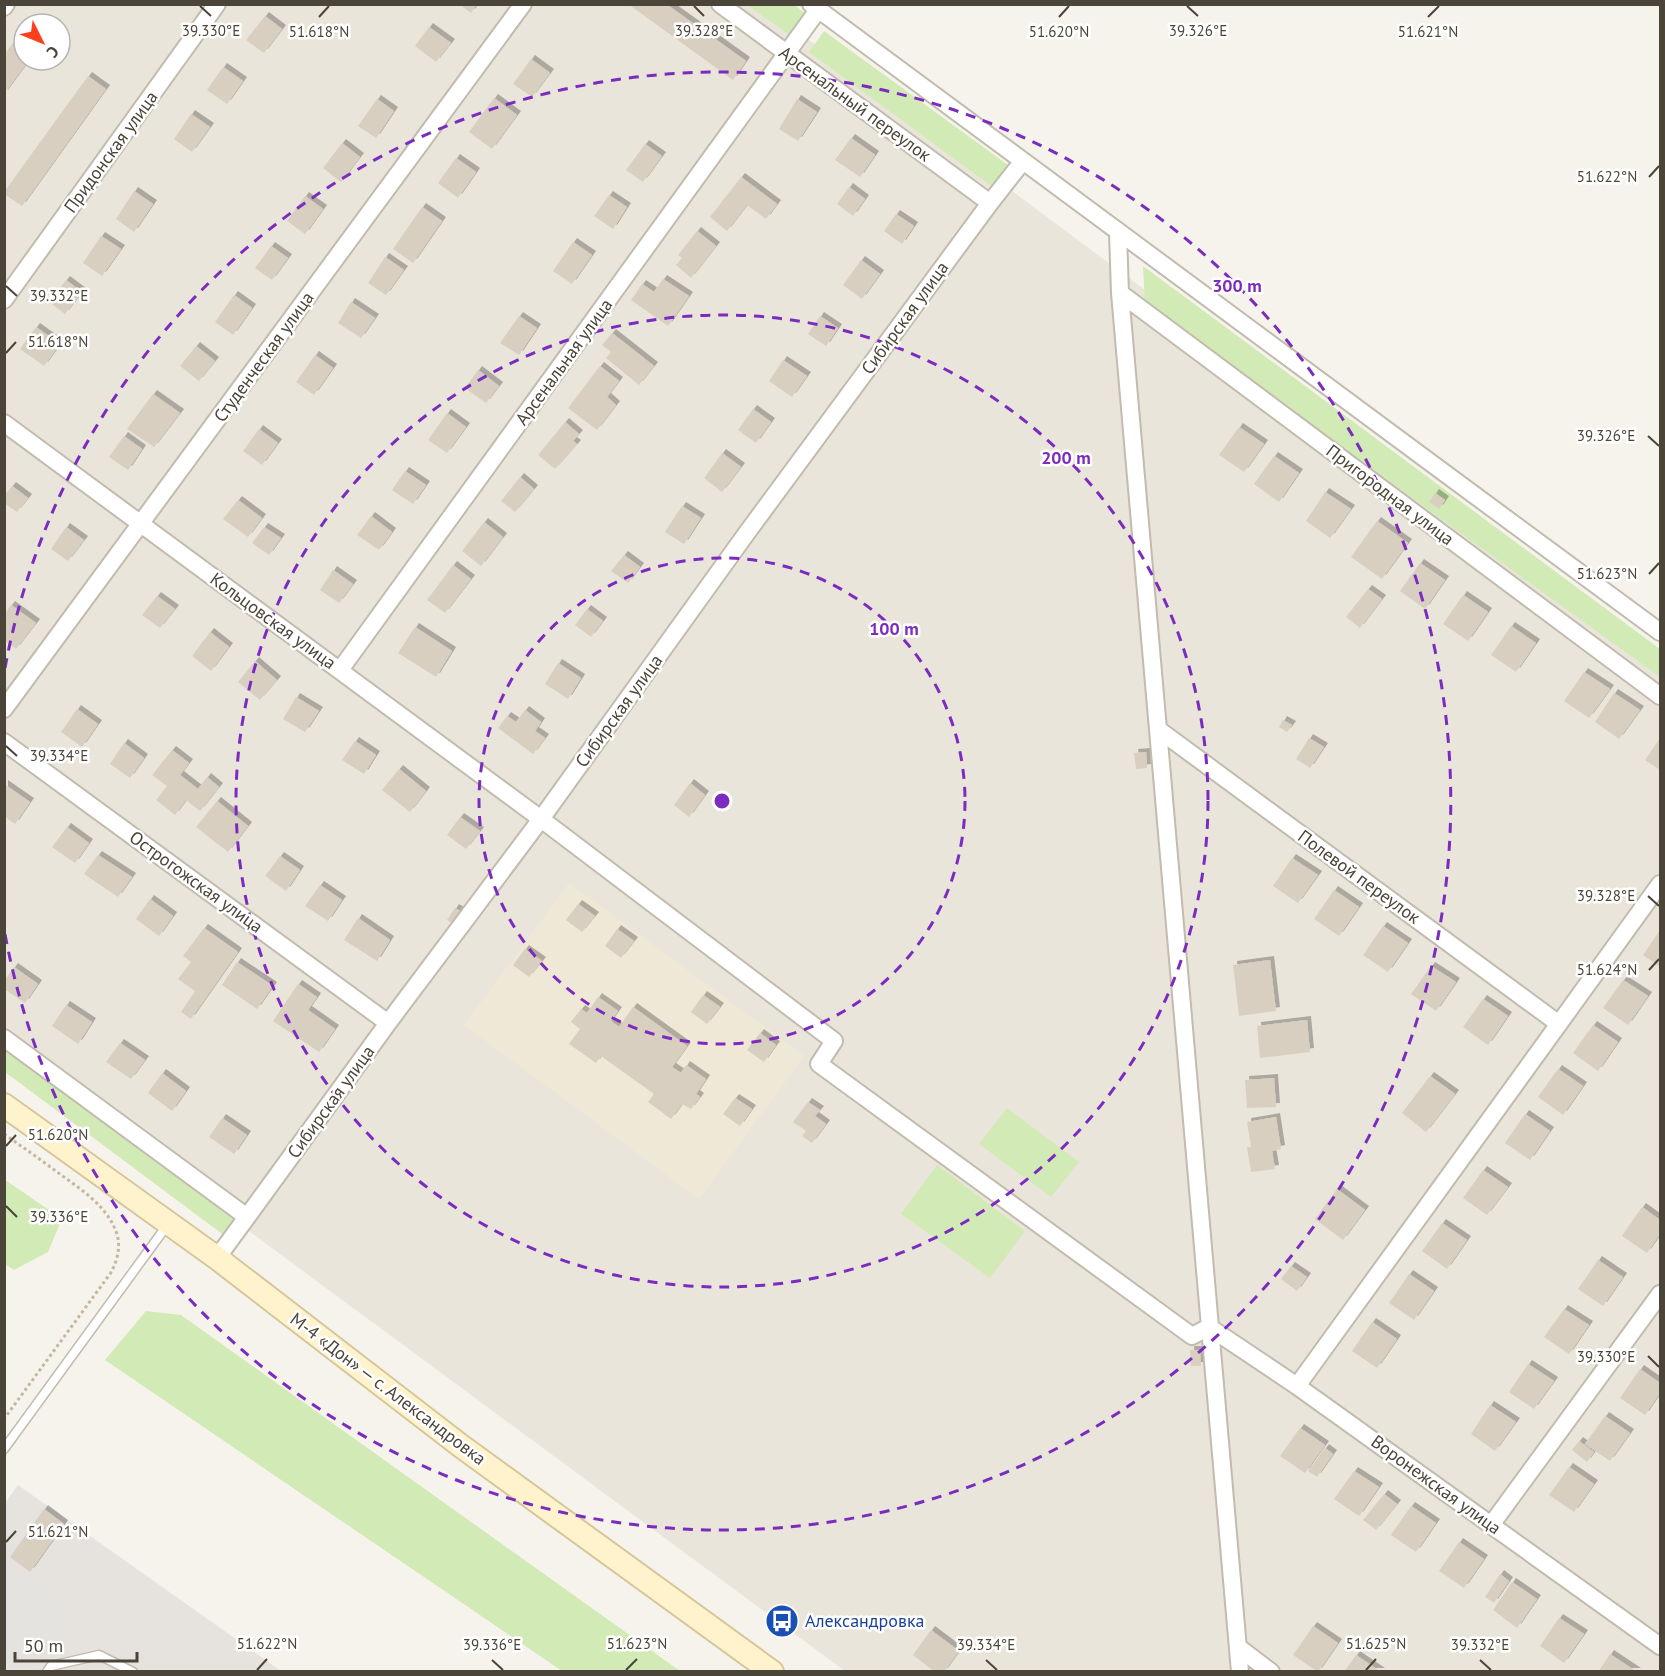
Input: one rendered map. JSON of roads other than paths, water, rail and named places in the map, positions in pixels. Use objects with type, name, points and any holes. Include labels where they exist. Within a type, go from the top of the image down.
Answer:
[{"type":"main road","name":"М-4 «Дон» — с. Александровка","points":[[4,1105],[217,1258],[461,1446],[772,1671]]},
{"type":"street","name":"Придонская улица","points":[[4,300],[217,4]]},
{"type":"street","name":"Студенческая улица","points":[[4,709],[523,4]]},
{"type":"street","name":"Арсенальный переулок","points":[[720,4],[990,203]]},
{"type":"street","name":"Арсенальная улица","points":[[340,670],[788,54],[815,7]]},
{"type":"street","points":[[815,7],[1660,632]]},
{"type":"street","name":"Сибирская улица","points":[[217,1258],[388,1023],[541,819],[739,543],[1023,161]]},
{"type":"street","points":[[1118,233],[1120,293],[1240,1671]]},
{"type":"street","name":"Пригородная улица","points":[[1120,293],[1660,696]]},
{"type":"street","name":"Кольцовская улица","points":[[4,423],[541,819],[834,1041],[819,1064],[1192,1336],[1209,1326]]},
{"type":"street","name":"Полевой переулок","points":[[1159,730],[1559,1024]]},
{"type":"street","name":"Острогожская улица","points":[[4,742],[388,1023]]},
{"type":"street","points":[[1297,1386],[1660,884]]},
{"type":"street","points":[[4,1038],[247,1217]]},
{"type":"street","points":[[1491,1525],[1660,1294]]},
{"type":"street","name":"Воронежская улица","points":[[1209,1326],[1297,1386],[1660,1646]]},
{"type":"street","points":[[1238,1647],[1271,1671]]},
{"type":"lane","points":[[4,1449],[169,1223]]},
{"type":"lane","points":[[47,1671],[51,1666],[99,1655],[133,1671]]},
{"type":"place","name":"Александровка","points":[[782,1621]]}]
